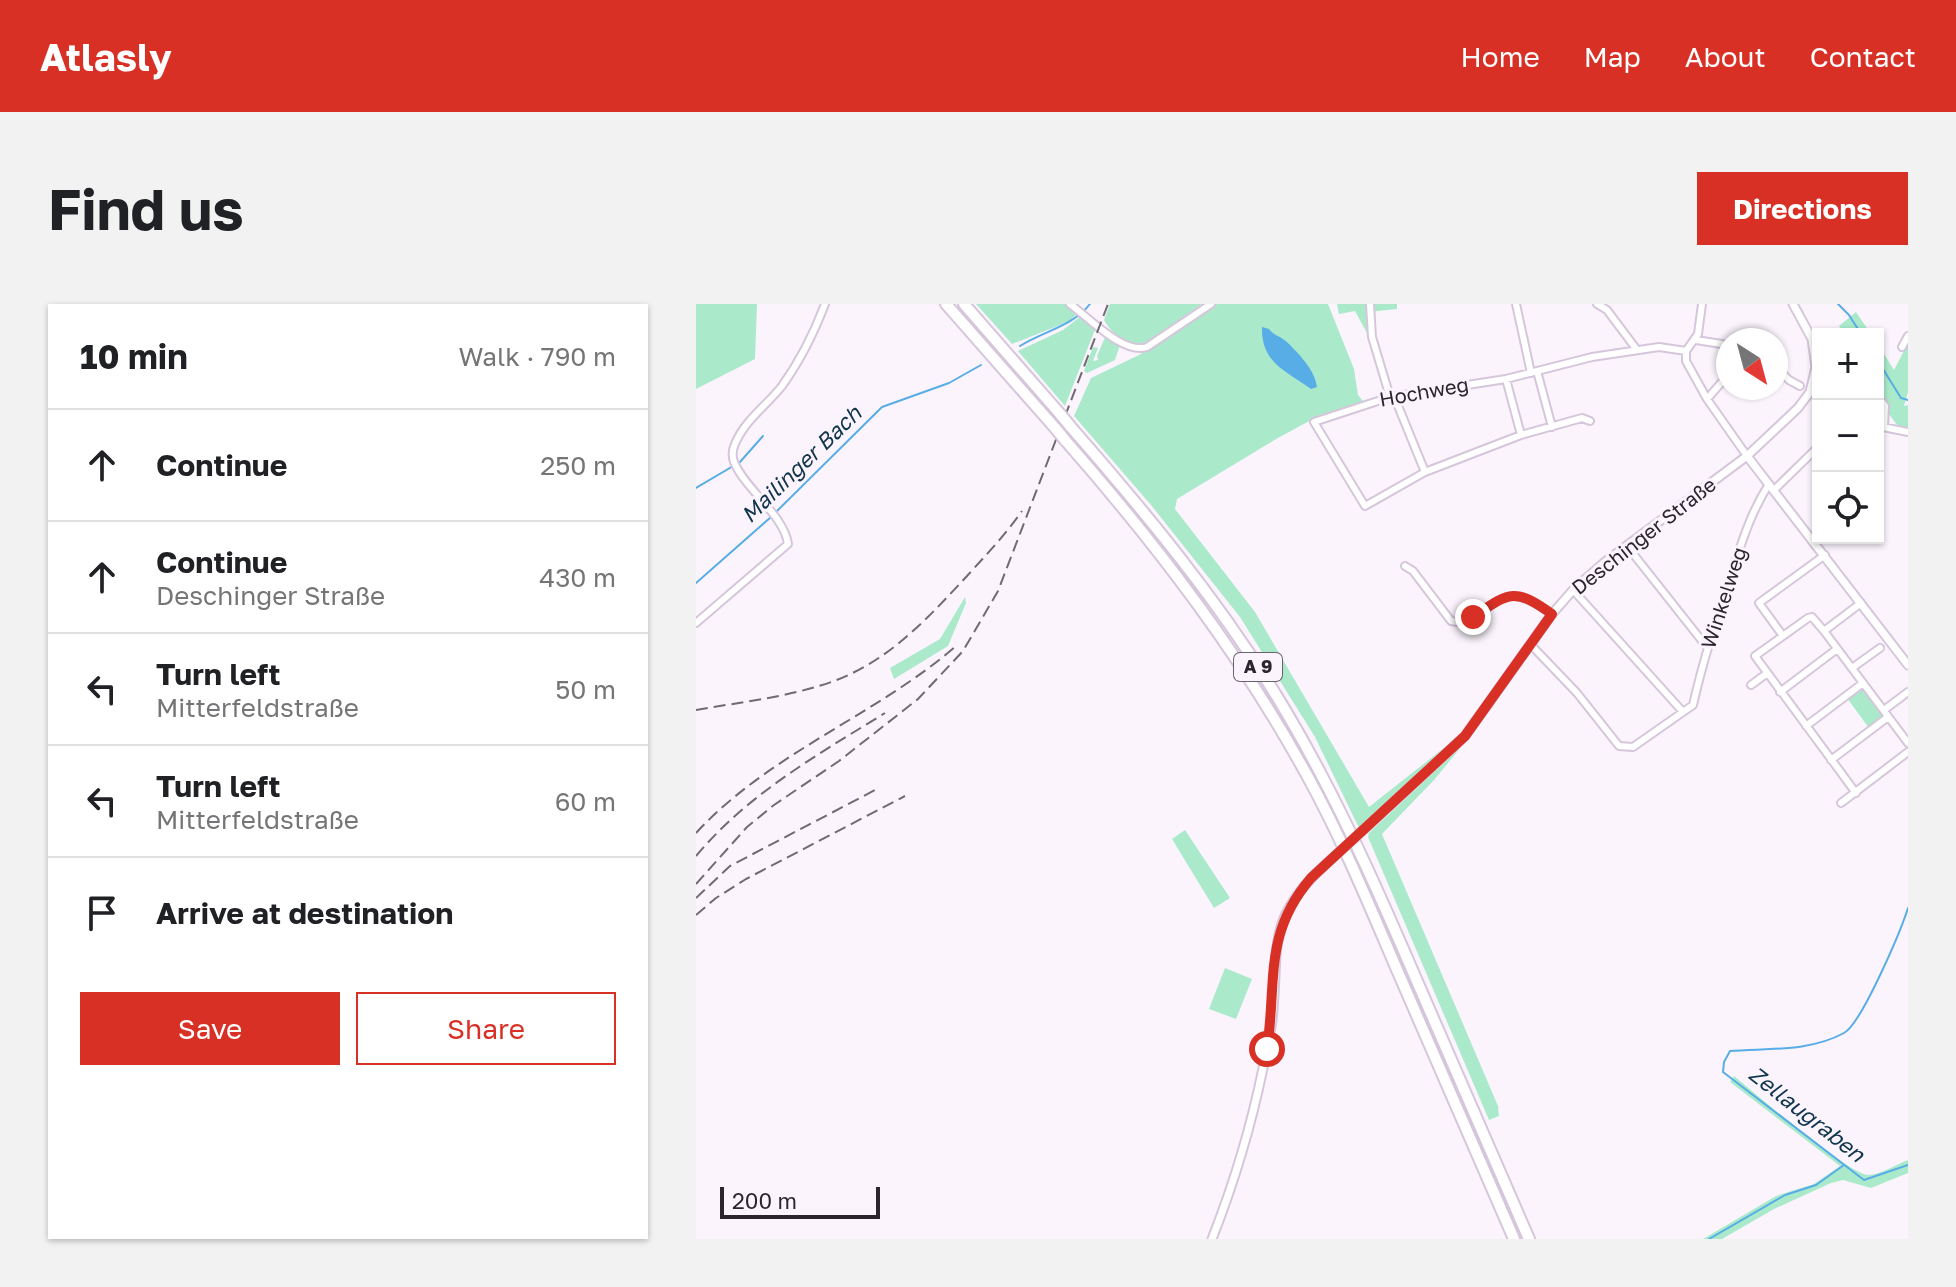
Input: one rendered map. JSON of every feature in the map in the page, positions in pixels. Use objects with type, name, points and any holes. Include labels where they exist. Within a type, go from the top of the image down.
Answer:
[{"type":"highway","name":"A 9","points":[[946,304],[1142,530],[1223,638],[1268,708],[1310,780],[1350,861],[1514,1239]]},
{"type":"highway","name":"A 9","points":[[964,304],[1183,559],[1280,700],[1369,869],[1529,1239]]},
{"type":"street","points":[[696,623],[788,544],[773,516],[736,465],[732,452],[736,442],[782,386],[812,336],[825,304]]},
{"type":"street","points":[[1073,306],[1130,348],[1139,350],[1211,304]]},
{"type":"street","points":[[1370,304],[1372,337],[1392,396],[1425,472],[1521,435],[1582,418],[1590,421]]},
{"type":"street","points":[[1516,304],[1552,427]]},
{"type":"street","points":[[1597,304],[1609,307],[1637,350]]},
{"type":"street","points":[[1702,304],[1696,340],[1686,351],[1686,361],[1707,399],[1747,456],[1908,665]]},
{"type":"street","name":"Deschinger Straße","points":[[1212,1239],[1243,1154],[1272,1018],[1275,945],[1297,894],[1465,736],[1552,614],[1573,590],[1747,456],[1798,408],[1815,380],[1815,353],[1812,339],[1793,304]]},
{"type":"street","points":[[1902,347],[1908,336]]},
{"type":"street","points":[[1696,340],[1716,343]]},
{"type":"street","name":"Hochweg","points":[[1425,472],[1365,506],[1314,422],[1392,396],[1506,379],[1592,357],[1659,347],[1686,351]]},
{"type":"street","points":[[1506,379],[1521,435]]},
{"type":"street","points":[[1788,379],[1800,386]]},
{"type":"street","points":[[1707,399],[1716,389]]},
{"type":"street","points":[[1884,427],[1908,432]]},
{"type":"street","name":"Winkelweg","points":[[1683,712],[1693,705],[1707,647],[1751,515],[1771,487],[1812,452]]},
{"type":"street","points":[[1627,546],[1707,647]]},
{"type":"street","points":[[1783,636],[1759,603],[1825,555]]},
{"type":"street","points":[[1405,566],[1413,571],[1451,621],[1464,623],[1498,600],[1517,595],[1531,599],[1552,614]]},
{"type":"street","points":[[1531,645],[1577,693],[1619,746],[1633,747],[1683,712],[1573,590]]},
{"type":"street","points":[[1824,631],[1861,603]]},
{"type":"street","points":[[1856,793],[1755,656],[1812,617],[1908,743]]},
{"type":"street","points":[[1852,668],[1880,648]]},
{"type":"street","points":[[1780,692],[1837,649]]},
{"type":"street","points":[[1751,685],[1766,674]]},
{"type":"street","points":[[1806,726],[1863,683]]},
{"type":"street","points":[[1831,760],[1908,692]]},
{"type":"street","points":[[1841,803],[1908,752]]},
{"type":"green space","points":[[696,304],[757,304],[755,359],[696,389]]},
{"type":"green space","points":[[976,304],[1066,304],[1078,313],[1070,321],[1012,344]]},
{"type":"green space","points":[[1110,304],[1202,304],[1147,342],[1135,343],[1122,339],[1107,325],[1104,320]]},
{"type":"green space","points":[[1217,304],[1328,304],[1354,369],[1358,395],[1363,401],[1313,419],[1276,439],[1177,499],[1175,509],[1255,612],[1369,807],[1459,736],[1359,828],[1315,737],[1240,617],[1151,505],[1074,416],[1091,378],[1139,355]]},
{"type":"green space","points":[[1337,304],[1397,304],[1397,309],[1368,312],[1367,333],[1355,311],[1339,314]]},
{"type":"green space","points":[[1856,312],[1867,328],[1840,328]]},
{"type":"green space","points":[[1081,316],[1096,327],[1065,406],[1018,351],[1063,330]]},
{"type":"green space","points":[[1106,335],[1120,345],[1115,360],[1087,373],[1084,371],[1093,347],[1098,348],[1093,361],[1098,360]]},
{"type":"green space","points":[[1908,343],[1908,392],[1904,406],[1908,405],[1908,428],[1897,425],[1889,414],[1884,398],[1884,354],[1894,370]]},
{"type":"green space","points":[[965,597],[966,603],[948,646],[894,679],[890,668],[940,639]]},
{"type":"green space","points":[[1859,689],[1882,715],[1869,728],[1847,698]]},
{"type":"green space","points":[[1462,746],[1382,834],[1498,1106],[1499,1116],[1489,1120],[1368,837]]},
{"type":"green space","points":[[1185,830],[1230,898],[1214,908],[1172,839]]},
{"type":"green space","points":[[1225,968],[1252,979],[1236,1019],[1209,1009]]},
{"type":"green space","points":[[1734,1076],[1822,1148],[1857,1171],[1873,1175],[1908,1160],[1908,1173],[1871,1188],[1843,1180],[1831,1183],[1774,1209],[1722,1239],[1703,1239],[1776,1196],[1814,1184],[1840,1166],[1730,1082]]},
{"type":"water","points":[[1262,327],[1284,340],[1298,354],[1310,370],[1317,387],[1311,389],[1270,358]]},
{"type":"waterway","name":"Mailinger Bach","points":[[1020,346],[1075,318],[1090,304]]},
{"type":"waterway","points":[[1838,304],[1857,328]]},
{"type":"waterway","name":"Mailinger Bach","points":[[775,513],[882,407],[949,383],[981,365]]},
{"type":"waterway","points":[[1884,371],[1901,398],[1908,400]]},
{"type":"waterway","points":[[696,488],[740,462],[763,436]]},
{"type":"waterway","name":"Mailinger Bach","points":[[696,583],[771,517]]},
{"type":"waterway","name":"Zellaugraben","points":[[1908,908],[1889,955],[1852,1026],[1831,1039],[1803,1046],[1730,1051],[1723,1072],[1864,1180],[1908,1165]]},
{"type":"waterway","points":[[1709,1239],[1785,1195],[1816,1185],[1844,1165]]},
{"type":"railway","points":[[696,884],[747,827],[918,699],[963,651],[998,591],[1108,304]]},
{"type":"railway","points":[[696,710],[817,687],[873,662],[937,608],[1022,511]]},
{"type":"railway","points":[[696,833],[756,780],[923,672],[955,647]]},
{"type":"railway","points":[[696,856],[738,813],[761,795],[809,760],[885,713]]},
{"type":"railway","points":[[696,898],[730,866],[877,789]]},
{"type":"railway","points":[[696,915],[746,879],[905,796]]},
{"type":"route","points":[[1267,1049],[1272,1018],[1275,945],[1297,894],[1465,736],[1552,614],[1526,596],[1517,595],[1498,600],[1473,617]]}]
